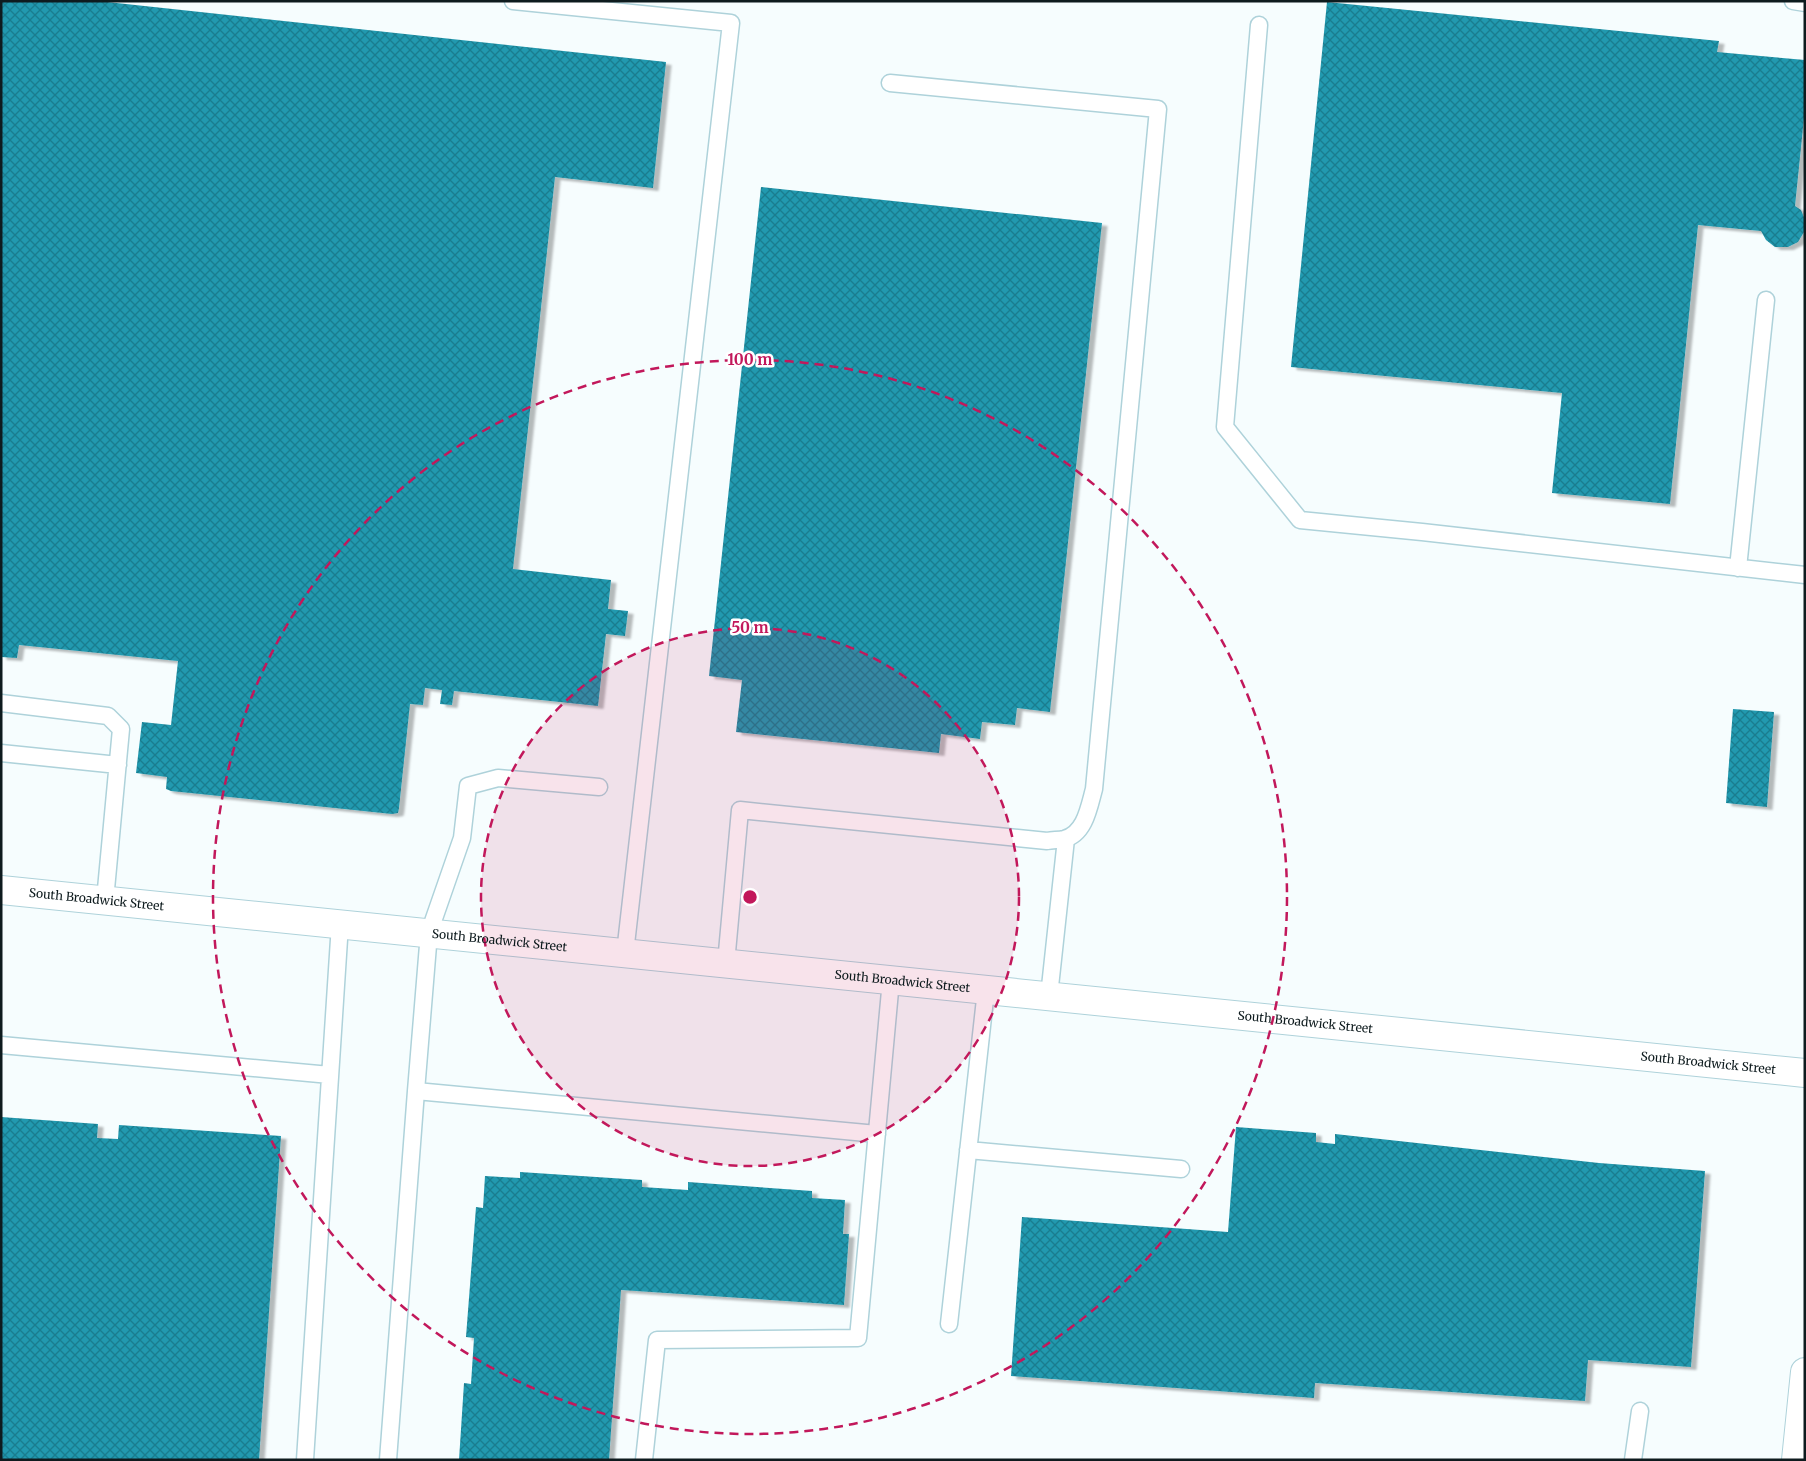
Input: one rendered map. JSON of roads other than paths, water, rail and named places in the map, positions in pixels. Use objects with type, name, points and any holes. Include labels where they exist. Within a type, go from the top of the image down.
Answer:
[{"type":"street","name":"South Broadwick Street","points":[[1,890],[1805,1073]]},
{"type":"street","points":[[1796,1460],[1803,1410],[1805,1372]]},
{"type":"lane","points":[[513,1],[731,23],[625,953]]},
{"type":"lane","points":[[1793,1],[1805,2]]},
{"type":"lane","points":[[1259,25],[1225,427],[1300,520],[1805,575]]},
{"type":"lane","points":[[726,963],[740,810],[1047,841],[1066,839],[1080,828],[1088,812],[1094,788],[1158,109],[890,84]]},
{"type":"lane","points":[[1738,568],[1766,300]]},
{"type":"lane","points":[[1,703],[108,716],[121,729],[105,900]]},
{"type":"lane","points":[[1,753],[118,765]]},
{"type":"lane","points":[[388,1460],[429,933],[462,838],[468,786],[498,778],[599,787]]},
{"type":"lane","points":[[1049,996],[1066,839]]},
{"type":"lane","points":[[305,1460],[340,924]]},
{"type":"lane","points":[[644,1460],[657,1340],[858,1338],[891,980]]},
{"type":"lane","points":[[949,1324],[986,990]]},
{"type":"lane","points":[[1,1044],[330,1075]]},
{"type":"lane","points":[[416,1090],[877,1134]]},
{"type":"lane","points":[[968,1150],[1181,1169]]},
{"type":"lane","points":[[1634,1460],[1640,1411]]}]
